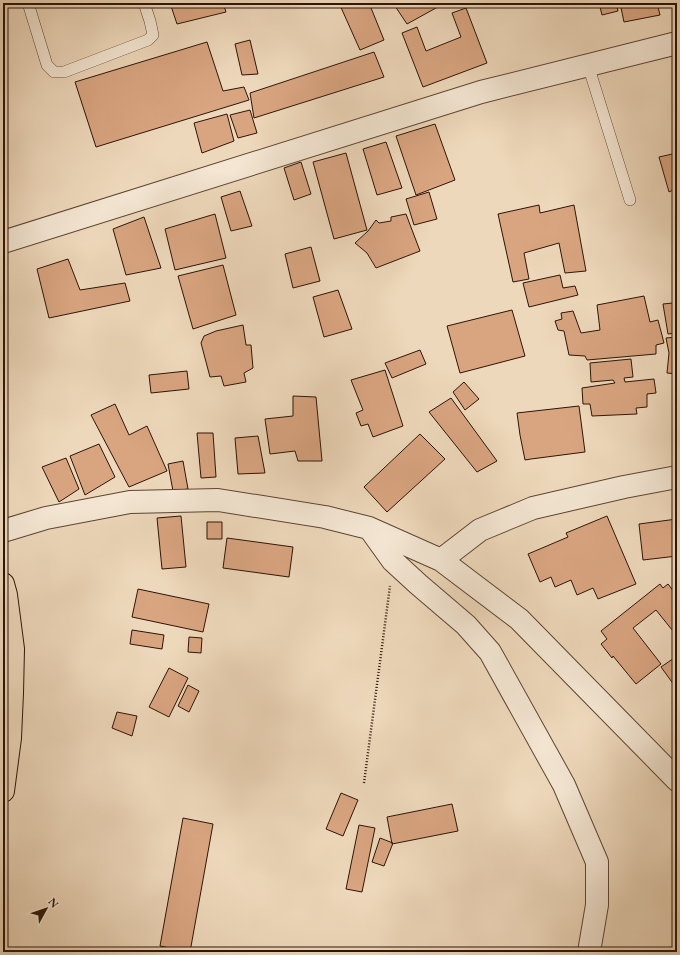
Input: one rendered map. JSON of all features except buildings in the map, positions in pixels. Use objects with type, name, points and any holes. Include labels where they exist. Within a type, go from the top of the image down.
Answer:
[{"type":"highway","points":[[3,584],[6,595],[13,650],[10,738],[3,791]]},
{"type":"street","points":[[3,242],[481,92],[677,43]]},
{"type":"street","points":[[441,560],[480,530],[534,508],[624,487],[677,477]]},
{"type":"street","points":[[3,531],[46,518],[130,502],[218,500],[325,517],[369,528],[441,560],[519,619],[677,780]]},
{"type":"street","points":[[369,528],[393,561],[466,625],[490,652],[564,785],[597,862],[597,905],[590,952]]},
{"type":"lane","points":[[28,3],[47,65],[54,72],[64,72],[148,40],[153,35],[144,3]]},
{"type":"lane","points":[[588,66],[630,200]]},
{"type":"path","points":[[364,783],[393,561]]}]
